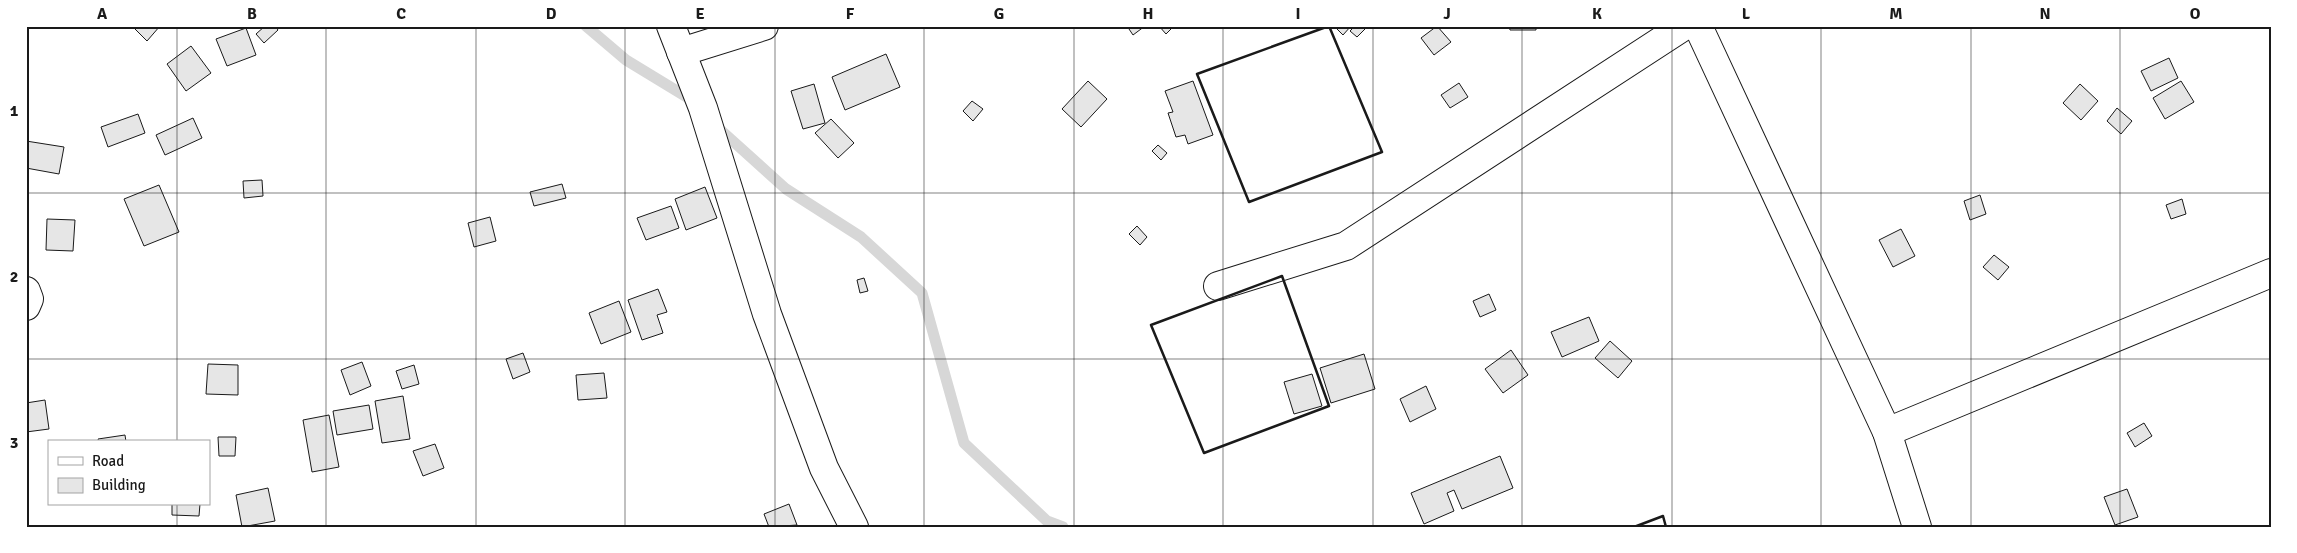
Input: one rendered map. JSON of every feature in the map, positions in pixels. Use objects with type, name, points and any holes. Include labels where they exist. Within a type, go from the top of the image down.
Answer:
[{"type":"street","points":[[671,26],[703,108],[767,314],[824,468],[854,527]]},
{"type":"street","points":[[681,52],[764,26]]},
{"type":"street","points":[[1218,286],[1346,246],[1684,26]]},
{"type":"street","points":[[1698,26],[1887,432],[1917,527]]},
{"type":"street","points":[[1887,432],[2271,273]]},
{"type":"street","points":[[26,291],[29,300],[26,306]]},
{"type":"building","points":[[132,26],[160,26],[147,41]]},
{"type":"building","points":[[265,26],[275,26],[278,30],[264,43],[256,34]]},
{"type":"building","points":[[1127,26],[1145,26],[1133,35]]},
{"type":"building","points":[[1159,26],[1174,26],[1166,34]]},
{"type":"building","points":[[1334,26],[1351,26],[1343,35]]},
{"type":"building","points":[[1355,26],[1367,27],[1357,37],[1350,31]]},
{"type":"building","points":[[1437,26],[1451,42],[1434,55],[1421,38]]},
{"type":"building","points":[[1509,26],[1536,26],[1536,30],[1510,30]]},
{"type":"building","points":[[246,28],[256,55],[227,66],[216,39]]},
{"type":"building","points":[[191,46],[211,73],[186,91],[167,64]]},
{"type":"building","points":[[886,54],[900,87],[845,110],[832,77]]},
{"type":"building","points":[[2169,58],[2178,78],[2151,91],[2141,71]]},
{"type":"building","points":[[1088,81],[1107,99],[1081,127],[1062,109]]},
{"type":"building","points":[[1193,81],[1213,135],[1188,144],[1185,135],[1176,137],[1168,113],[1173,112],[1165,91]]},
{"type":"building","points":[[2181,81],[2194,102],[2165,119],[2153,98]]},
{"type":"building","points":[[1459,83],[1468,97],[1450,108],[1441,95]]},
{"type":"building","points":[[814,84],[825,123],[803,129],[791,91]]},
{"type":"building","points":[[2080,84],[2098,101],[2081,120],[2063,103]]},
{"type":"building","points":[[972,101],[983,109],[973,121],[963,111]]},
{"type":"building","points":[[2117,108],[2132,121],[2121,134],[2107,121]]},
{"type":"building","points":[[138,114],[145,133],[108,147],[101,127]]},
{"type":"building","points":[[193,118],[202,138],[165,155],[156,135]]},
{"type":"building","points":[[831,119],[854,143],[838,158],[815,133]]},
{"type":"building","points":[[26,141],[64,147],[59,174],[26,168]]},
{"type":"building","points":[[1158,145],[1167,153],[1161,160],[1152,151]]},
{"type":"building","points":[[262,180],[263,196],[244,198],[243,181]]},
{"type":"building","points":[[562,184],[566,198],[534,206],[530,192]]},
{"type":"building","points":[[159,185],[179,232],[144,246],[124,199]]},
{"type":"building","points":[[705,187],[717,218],[686,230],[675,199]]},
{"type":"building","points":[[1980,195],[1986,214],[1970,220],[1964,201]]},
{"type":"building","points":[[2182,199],[2186,214],[2171,219],[2166,205]]},
{"type":"building","points":[[671,206],[679,228],[646,240],[637,218]]},
{"type":"building","points":[[490,217],[496,241],[474,247],[468,223]]},
{"type":"building","points":[[47,219],[75,220],[73,251],[46,250]]},
{"type":"building","points":[[1137,226],[1147,237],[1140,245],[1129,234]]},
{"type":"building","points":[[1901,229],[1915,256],[1893,267],[1879,240]]},
{"type":"building","points":[[1994,255],[2009,267],[1998,280],[1983,267]]},
{"type":"building","points":[[864,278],[868,291],[860,293],[857,280]]},
{"type":"building","points":[[658,289],[667,312],[657,315],[663,333],[642,340],[628,300]]},
{"type":"building","points":[[1489,294],[1496,310],[1480,317],[1473,301]]},
{"type":"building","points":[[619,301],[631,332],[601,344],[589,313]]},
{"type":"building","points":[[1589,317],[1599,341],[1562,357],[1551,332]]},
{"type":"building","points":[[1610,341],[1632,361],[1618,378],[1595,358]]},
{"type":"building","points":[[1511,350],[1528,375],[1503,393],[1485,369]]},
{"type":"building","points":[[523,353],[530,372],[513,379],[506,359]]},
{"type":"building","points":[[1364,354],[1375,389],[1331,403],[1320,368]]},
{"type":"building","points":[[362,362],[371,386],[350,395],[341,370]]},
{"type":"building","points":[[208,364],[238,365],[238,395],[206,394]]},
{"type":"building","points":[[414,365],[419,384],[402,389],[396,371]]},
{"type":"building","points":[[604,373],[607,398],[578,400],[576,375]]},
{"type":"building","points":[[1312,374],[1322,406],[1294,414],[1284,382]]},
{"type":"building","points":[[1426,386],[1436,409],[1410,422],[1400,399]]},
{"type":"building","points":[[403,396],[410,439],[382,443],[375,401]]},
{"type":"building","points":[[45,400],[49,429],[26,432],[26,403]]},
{"type":"building","points":[[369,405],[373,429],[337,435],[333,411]]},
{"type":"building","points":[[329,415],[339,467],[312,472],[303,420]]},
{"type":"building","points":[[2144,423],[2152,436],[2135,447],[2127,433]]},
{"type":"building","points":[[125,435],[126,440],[98,440]]},
{"type":"building","points":[[218,437],[236,437],[235,456],[219,456]]},
{"type":"building","points":[[435,444],[444,468],[423,476],[413,451]]},
{"type":"building","points":[[1500,456],[1513,488],[1462,509],[1454,490],[1447,493],[1454,511],[1424,524],[1411,493]]},
{"type":"building","points":[[268,488],[275,521],[242,527],[236,495]]},
{"type":"building","points":[[2127,489],[2138,517],[2115,525],[2104,497]]},
{"type":"building","points":[[789,504],[797,525],[769,527],[764,514]]},
{"type":"building","points":[[172,506],[200,506],[199,516],[172,515]]},
{"type":"waterway","points":[[586,26],[626,60],[695,102]]},
{"type":"waterway","points":[[715,125],[786,189],[861,237],[922,293],[964,443],[1047,521],[1063,527]]},
{"type":"wall","points":[[1329,26],[1382,152],[1249,202],[1197,74],[1329,26]]},
{"type":"wall","points":[[1282,276],[1329,406],[1204,453],[1151,325],[1282,276]]},
{"type":"wall","points":[[1634,527],[1663,516],[1666,527]]}]
